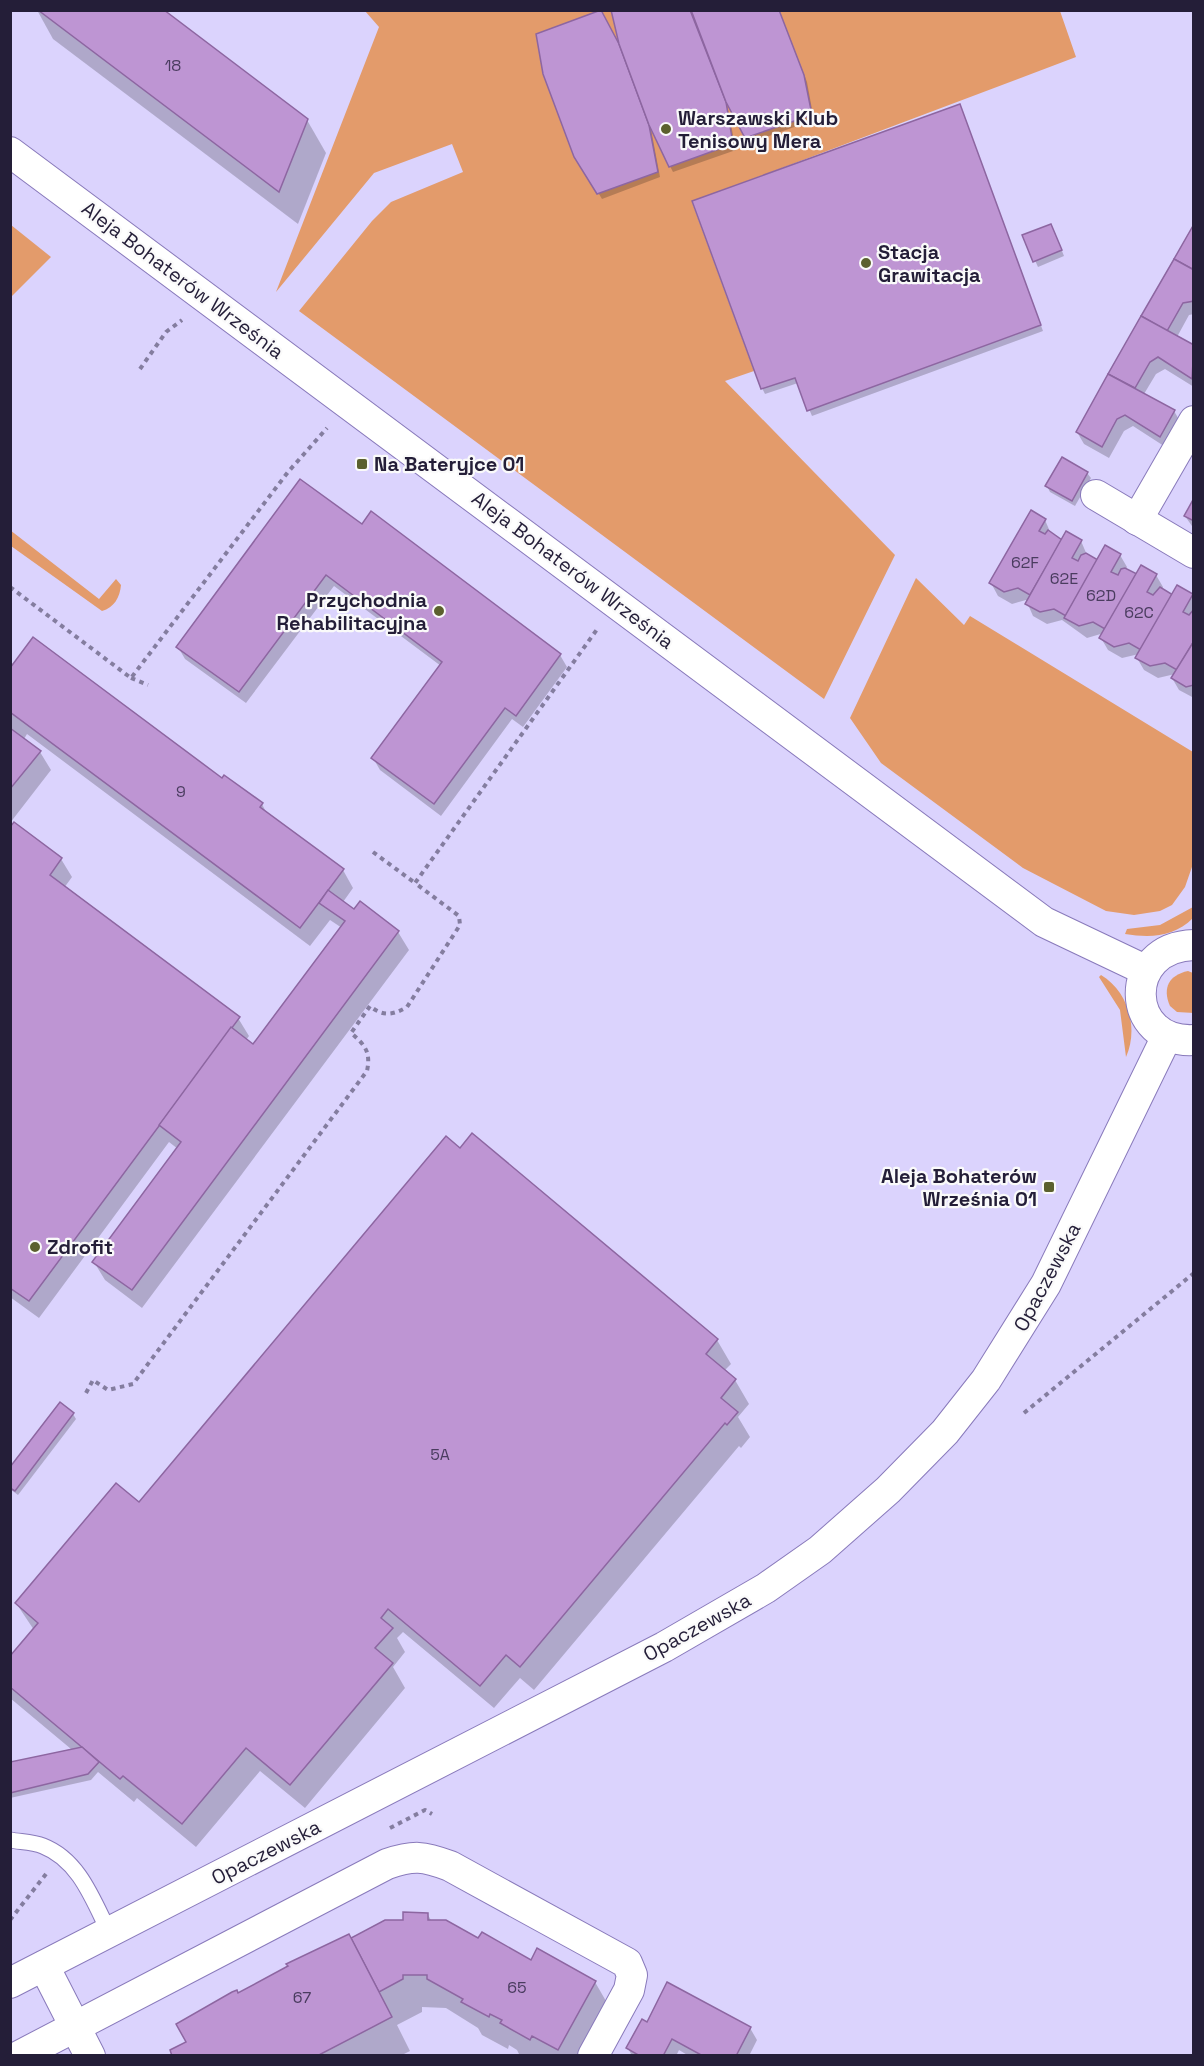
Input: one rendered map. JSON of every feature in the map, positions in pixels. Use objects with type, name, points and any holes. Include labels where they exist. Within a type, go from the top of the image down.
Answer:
[{"type":"street","name":"Aleja Bohaterów Września","points":[[10,152],[1044,922],[1145,970]]},
{"type":"street","points":[[1137,520],[1194,421]]},
{"type":"street","points":[[1095,495],[1194,553]]},
{"type":"street","points":[[1180,1038],[1154,1027],[1145,1015],[1140,1000],[1140,985],[1145,970],[1165,950],[1179,945],[1194,945]]},
{"type":"street","name":"Opaczewska","points":[[10,1983],[664,1647],[766,1588],[820,1550],[888,1490],[945,1432],[986,1380],[1046,1284],[1180,1038]]},
{"type":"street","points":[[19,2055],[387,1864],[410,1857],[425,1857],[450,1866],[627,1963],[632,1975],[628,1990],[592,2055]]},
{"type":"street","points":[[44,1966],[90,2055]]},
{"type":"lane","points":[[10,1840],[42,1845],[61,1856],[76,1870],[109,1932]]},
{"type":"path","points":[[140,369],[166,332],[179,321],[189,318]]},
{"type":"path","points":[[131,678],[288,472],[333,420]]},
{"type":"path","points":[[10,587],[131,678],[148,685]]},
{"type":"path","points":[[415,883],[604,620]]},
{"type":"path","points":[[86,1393],[93,1380],[108,1390],[133,1384],[367,1071],[370,1059],[366,1046],[351,1034],[370,1006],[379,1013],[393,1014],[407,1007],[460,925],[459,916],[373,852]]},
{"type":"path","points":[[1024,1413],[1194,1273]]},
{"type":"path","points":[[409,1819],[425,1810],[432,1814]]},
{"type":"path","points":[[10,1920],[48,1871]]},
{"type":"shaded area","points":[[365,11],[1060,11],[1076,57],[692,202],[754,371],[725,381],[895,555],[824,699],[299,311],[372,221],[391,202],[463,172],[452,144],[374,173],[276,292],[379,27]]},
{"type":"shaded area","points":[[11,225],[51,257],[11,297]]},
{"type":"shaded area","points":[[10,530],[99,599],[116,579],[121,585],[116,601],[102,611],[11,546]]},
{"type":"shaded area","points":[[916,578],[964,625],[970,616],[1193,752],[1193,864],[1185,887],[1172,905],[1160,911],[1134,915],[1106,911],[1023,868],[881,763],[850,718]]},
{"type":"shaded area","points":[[1193,907],[1193,918],[1178,929],[1153,936],[1125,934],[1127,929],[1160,925]]},
{"type":"shaded area","points":[[1188,971],[1193,973],[1194,1013],[1177,1012],[1170,1006],[1167,988],[1172,979]]},
{"type":"shaded area","points":[[1101,975],[1118,990],[1128,1011],[1131,1034],[1126,1057],[1120,1010],[1099,977]]},
{"type":"building","points":[[38,10],[164,10],[308,119],[279,192]]},
{"type":"building","points":[[601,10],[619,44],[649,125],[658,172],[597,194],[574,157],[543,74],[536,34]]},
{"type":"building","points":[[611,10],[690,10],[726,102],[733,144],[669,167],[649,125],[619,44]]},
{"type":"building","points":[[691,10],[779,10],[804,75],[812,115],[745,138],[726,102]]},
{"type":"building","name":"Stacja Grawitacja","points":[[960,104],[1041,325],[807,411],[795,378],[761,389],[692,201]]},
{"type":"building","points":[[1051,224],[1062,250],[1033,262],[1022,235]]},
{"type":"building","points":[[1194,224],[1194,270],[1174,259]]},
{"type":"building","points":[[1174,259],[1194,270],[1194,301],[1183,303],[1167,331],[1141,316]]},
{"type":"building","points":[[1141,316],[1194,345],[1192,379],[1158,357],[1150,362],[1135,388],[1108,374]]},
{"type":"building","points":[[1108,374],[1175,410],[1160,437],[1125,415],[1117,419],[1102,447],[1076,432]]},
{"type":"building","points":[[1062,457],[1088,472],[1072,501],[1045,486]]},
{"type":"building","name":"Przychodnia Rehabilitacyjna","points":[[300,479],[362,524],[371,511],[561,654],[516,716],[505,708],[434,804],[371,758],[442,662],[326,575],[239,692],[176,647]]},
{"type":"building","points":[[1194,498],[1194,521],[1184,516]]},
{"type":"building","points":[[1031,510],[1046,519],[1039,531],[1045,534],[1048,530],[1062,540],[1030,595],[1018,588],[1004,592],[989,583]]},
{"type":"building","points":[[1066,531],[1082,540],[1072,558],[1078,561],[1081,555],[1086,553],[1098,560],[1066,616],[1054,609],[1040,612],[1025,604]]},
{"type":"building","points":[[1105,545],[1121,554],[1111,572],[1118,575],[1121,569],[1125,568],[1137,574],[1105,629],[1093,622],[1079,626],[1064,618]]},
{"type":"building","points":[[1141,565],[1157,574],[1147,592],[1153,595],[1160,587],[1173,595],[1141,650],[1129,643],[1114,647],[1099,638]]},
{"type":"building","points":[[1177,585],[1193,594],[1183,612],[1189,615],[1194,609],[1194,641],[1177,670],[1165,663],[1150,666],[1135,658]]},
{"type":"building","points":[[33,637],[222,778],[224,775],[263,803],[260,807],[344,869],[300,928],[10,712],[10,668]]},
{"type":"building","points":[[1194,641],[1194,685],[1186,687],[1171,678]]},
{"type":"building","points":[[10,728],[41,751],[10,789]]},
{"type":"building","points":[[14,822],[62,858],[50,875],[240,1017],[29,1301],[10,1288],[10,827]]},
{"type":"building","points":[[328,890],[354,909],[360,901],[399,931],[132,1290],[92,1262],[181,1142],[159,1125],[231,1027],[253,1044],[345,921],[319,903]]},
{"type":"building","points":[[472,1133],[718,1339],[706,1354],[736,1379],[721,1398],[738,1412],[727,1425],[725,1423],[520,1667],[506,1655],[480,1686],[388,1609],[381,1618],[393,1628],[375,1648],[393,1663],[290,1785],[246,1748],[182,1824],[123,1776],[120,1779],[10,1687],[10,1656],[38,1623],[15,1603],[116,1483],[139,1502],[446,1136],[460,1148]]},
{"type":"building","points":[[60,1402],[74,1413],[15,1491],[10,1488],[10,1467]]},
{"type":"building","points":[[82,1747],[99,1762],[88,1774],[10,1793],[10,1762]]},
{"type":"building","points":[[403,1912],[428,1913],[428,1920],[446,1920],[478,1938],[482,1932],[531,1960],[537,1948],[596,1981],[558,2050],[532,2036],[530,2040],[500,2023],[502,2020],[490,2014],[489,2017],[461,2002],[463,1999],[427,1979],[427,1975],[403,1975],[403,1979],[379,1992],[351,1938],[385,1920],[403,1920]]},
{"type":"building","points":[[349,1934],[392,2017],[317,2056],[172,2056],[170,2050],[186,2042],[176,2024],[232,1992],[237,1990],[238,1993],[288,1966],[286,1964]]},
{"type":"building","points":[[667,1982],[751,2027],[736,2056],[703,2056],[672,2039],[663,2056],[640,2056],[626,2048],[642,2019],[647,2022]]},
{"type":"place","name":"Warszawski Klub Tenisowy Mera","points":[[666,129]]},
{"type":"place","name":"Stacja Grawitacja","points":[[866,263]]},
{"type":"place","name":"Na Bateryjce 01","points":[[362,464]]},
{"type":"place","name":"Przychodnia Rehabilitacyjna","points":[[439,611]]},
{"type":"place","name":"Aleja Bohaterów Września 01","points":[[1049,1187]]},
{"type":"place","name":"Zdrofit","points":[[35,1247]]}]
